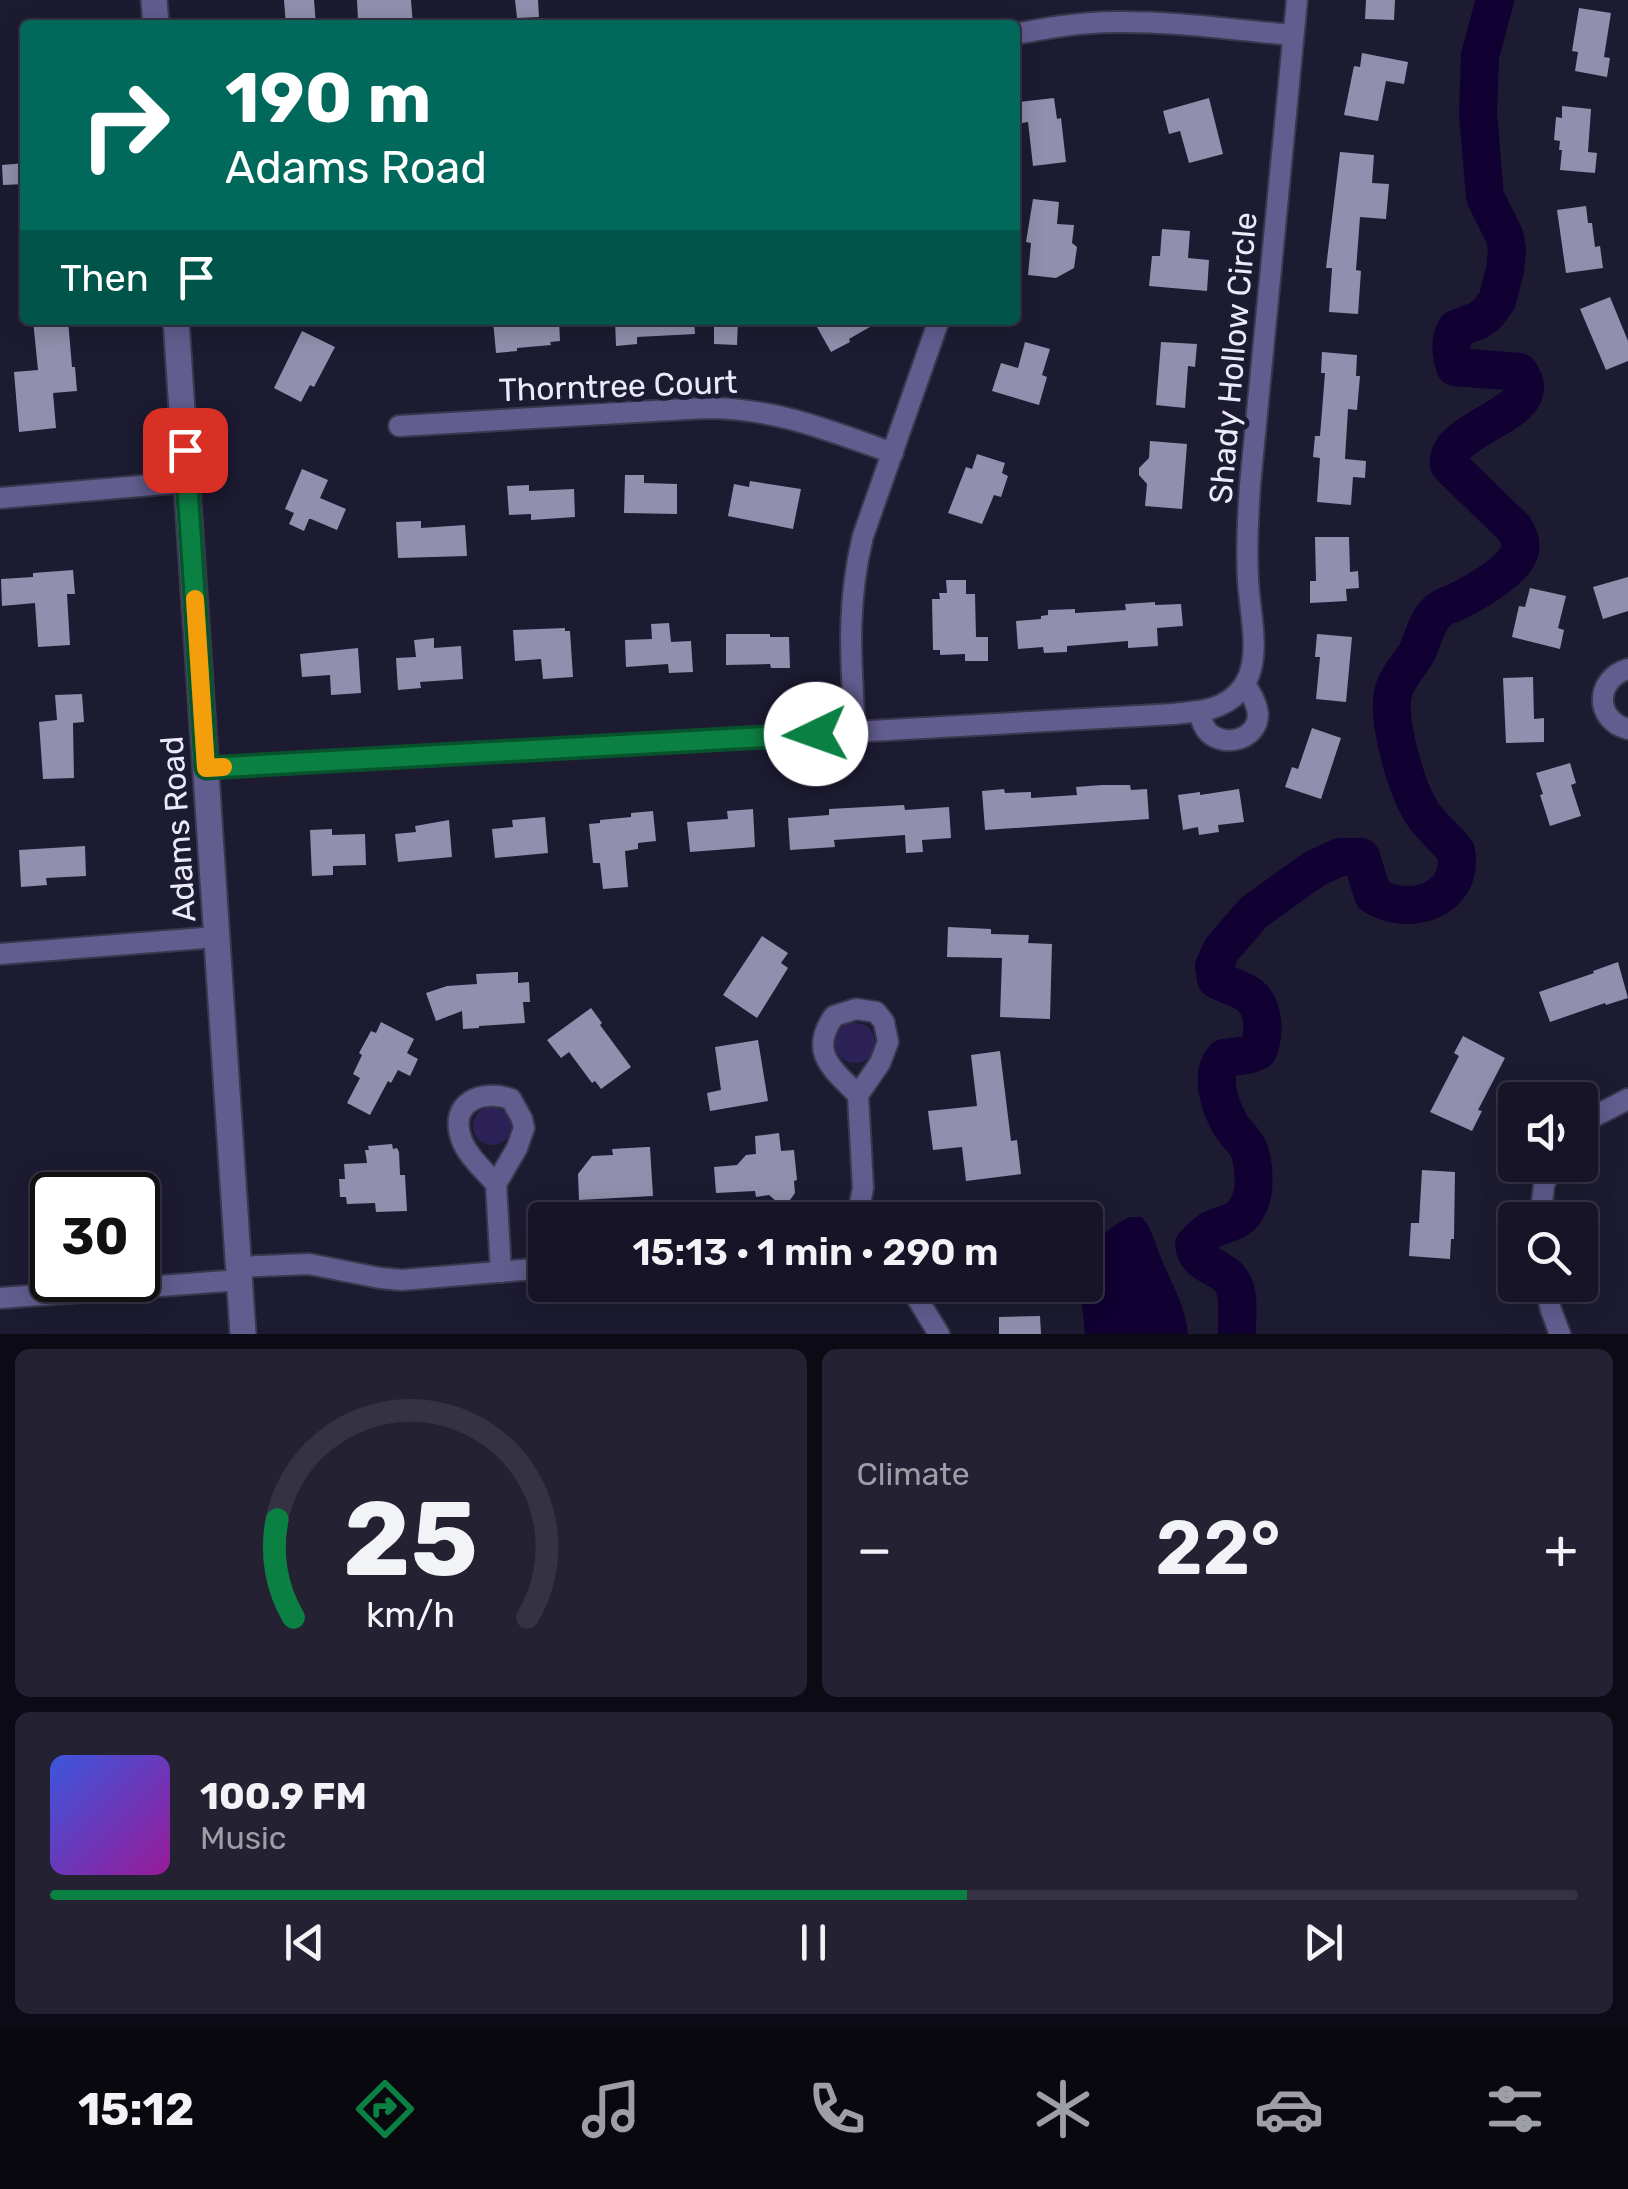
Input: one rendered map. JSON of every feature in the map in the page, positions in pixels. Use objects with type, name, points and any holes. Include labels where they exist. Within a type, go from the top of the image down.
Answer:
[{"type":"street","name":"Shady Hollow Circle","points":[[1199,711],[1203,725],[1220,740],[1241,739],[1258,720],[1257,708],[1245,684],[1254,650],[1246,533],[1297,0]]},
{"type":"street","points":[[1020,33],[1063,26],[1143,22],[1293,36]]},
{"type":"street","name":"Adams Road","points":[[176,325],[243,1334]]},
{"type":"street","points":[[855,732],[852,590],[863,536],[937,325]]},
{"type":"street","name":"Thorntree Court","points":[[399,426],[742,409],[787,416],[893,453]]},
{"type":"street","points":[[0,498],[187,482]]},
{"type":"street","points":[[1628,669],[1606,685],[1603,704],[1614,724],[1628,729]]},
{"type":"street","points":[[206,768],[1199,711],[1215,708],[1245,684]]},
{"type":"street","points":[[0,954],[217,937]]},
{"type":"street","points":[[858,1096],[864,1188],[861,1202]]},
{"type":"street","points":[[1598,1115],[1628,1100]]},
{"type":"street","points":[[496,1184],[501,1272]]},
{"type":"street","points":[[0,1298],[309,1264],[402,1280],[528,1270]]},
{"type":"street","points":[[919,1302],[939,1334]]},
{"type":"street","points":[[1549,1302],[1560,1334]]},
{"type":"shaded area","points":[[855,1023],[869,1029],[875,1043],[869,1057],[855,1063],[841,1057],[835,1043],[841,1029]]},
{"type":"shaded area","points":[[492,1107],[506,1112],[511,1126],[506,1140],[492,1145],[478,1140],[473,1126],[478,1112]]},
{"type":"shaded area","points":[[1130,1217],[1142,1217],[1182,1306],[1188,1334],[1085,1334],[1082,1302],[1103,1302],[1103,1236]]},
{"type":"building","points":[[284,0],[314,0],[316,20],[286,20]]},
{"type":"building","points":[[357,0],[411,0],[413,20],[358,20]]},
{"type":"building","points":[[515,0],[538,0],[539,17],[517,18]]},
{"type":"building","points":[[1366,0],[1395,0],[1394,20],[1365,19]]},
{"type":"building","points":[[1579,8],[1611,13],[1604,57],[1610,58],[1607,77],[1575,71],[1578,52],[1572,51]]},
{"type":"building","points":[[1362,53],[1408,62],[1404,84],[1386,81],[1378,121],[1344,115],[1354,66],[1360,67]]},
{"type":"building","points":[[1054,98],[1057,119],[1061,118],[1066,162],[1033,166],[1028,122],[1022,123],[1020,102]]},
{"type":"building","points":[[1209,98],[1223,154],[1189,163],[1180,131],[1169,134],[1163,111]]},
{"type":"building","points":[[1562,106],[1591,109],[1588,152],[1597,153],[1595,173],[1560,170],[1562,150],[1560,141],[1554,140],[1556,117],[1562,118]]},
{"type":"building","points":[[1340,152],[1374,155],[1372,183],[1389,184],[1386,219],[1360,217],[1358,314],[1329,312],[1332,268],[1326,268]]},
{"type":"building","points":[[20,163],[20,184],[3,185],[2,165]]},
{"type":"building","points":[[1033,199],[1059,202],[1057,224],[1074,225],[1074,268],[1056,278],[1028,275],[1031,243],[1026,242]]},
{"type":"building","points":[[1586,206],[1603,268],[1566,273],[1557,210]]},
{"type":"building","points":[[1162,229],[1190,231],[1188,258],[1209,260],[1207,291],[1149,286],[1152,256],[1160,256]]},
{"type":"building","points":[[1610,297],[1628,341],[1628,361],[1606,370],[1580,309]]},
{"type":"building","points":[[34,325],[68,325],[77,391],[53,393],[56,428],[19,432],[14,372],[38,370]]},
{"type":"building","points":[[493,325],[559,325],[560,341],[550,342],[551,345],[496,353]]},
{"type":"building","points":[[615,325],[694,325],[695,334],[637,337],[637,344],[616,346]]},
{"type":"building","points":[[714,325],[738,325],[737,345],[714,344]]},
{"type":"building","points":[[816,325],[873,325],[849,339],[850,342],[831,352]]},
{"type":"building","points":[[302,331],[335,347],[314,387],[310,385],[301,402],[274,388]]},
{"type":"building","points":[[1025,342],[1050,349],[1039,405],[992,391],[1001,363],[1018,368]]},
{"type":"building","points":[[1161,342],[1197,344],[1195,367],[1188,366],[1185,408],[1156,405]]},
{"type":"building","points":[[1322,352],[1357,355],[1357,410],[1348,409],[1345,459],[1366,461],[1365,478],[1353,477],[1351,505],[1317,502],[1320,458],[1313,457],[1315,436],[1320,436],[1325,373],[1321,373]]},
{"type":"building","points":[[1150,441],[1187,444],[1182,509],[1145,506],[1147,484],[1139,475],[1139,468],[1149,458]]},
{"type":"building","points":[[977,454],[1005,463],[1002,473],[1008,476],[1001,497],[994,495],[982,524],[948,513],[966,467],[972,469]]},
{"type":"building","points":[[302,469],[328,480],[320,498],[346,509],[337,530],[311,519],[304,531],[289,524],[294,513],[285,509]]},
{"type":"building","points":[[625,475],[644,475],[644,483],[677,484],[677,514],[624,513]]},
{"type":"building","points":[[750,481],[801,489],[793,529],[728,516],[734,484],[749,487]]},
{"type":"building","points":[[529,485],[529,491],[574,489],[575,517],[531,520],[531,514],[509,515],[507,486]]},
{"type":"building","points":[[421,521],[421,528],[465,525],[467,556],[398,558],[396,522]]},
{"type":"building","points":[[1315,537],[1349,537],[1350,572],[1358,571],[1359,588],[1346,589],[1347,601],[1310,603],[1310,581],[1316,581]]},
{"type":"building","points":[[73,570],[75,594],[67,594],[70,645],[38,647],[35,603],[2,606],[1,579]]},
{"type":"building","points":[[1628,577],[1628,611],[1603,619],[1593,587]]},
{"type":"building","points":[[946,580],[966,580],[966,594],[975,594],[976,637],[988,637],[988,661],[965,661],[965,654],[940,655],[940,650],[933,650],[932,599],[947,593]]},
{"type":"building","points":[[1530,588],[1566,596],[1558,628],[1564,630],[1560,649],[1512,637],[1519,606],[1525,607]]},
{"type":"building","points":[[1125,604],[1181,604],[1183,626],[1157,628],[1158,646],[1128,648],[1128,641],[1067,646],[1067,652],[1044,653],[1043,647],[1018,649],[1016,621],[1041,619],[1048,615],[1048,610],[1126,610]]},
{"type":"building","points":[[669,623],[671,642],[691,641],[693,672],[669,673],[668,664],[626,667],[625,640],[652,639],[651,624]]},
{"type":"building","points":[[513,630],[570,631],[573,677],[543,679],[541,659],[515,661]]},
{"type":"building","points":[[726,634],[789,637],[790,668],[771,668],[770,664],[726,665]]},
{"type":"building","points":[[1317,634],[1352,637],[1346,702],[1316,699],[1320,657],[1315,657]]},
{"type":"building","points":[[434,638],[434,648],[461,646],[463,679],[420,682],[421,688],[398,690],[396,658],[416,657],[414,640]]},
{"type":"building","points":[[358,648],[361,693],[331,695],[330,675],[302,677],[300,654]]},
{"type":"building","points":[[1533,677],[1534,719],[1544,718],[1544,742],[1506,743],[1503,678]]},
{"type":"building","points":[[82,694],[84,722],[73,723],[74,778],[43,779],[39,722],[57,720],[55,695]]},
{"type":"building","points":[[1312,728],[1341,738],[1321,799],[1285,787],[1292,767],[1298,769]]},
{"type":"building","points":[[1570,763],[1576,783],[1571,785],[1581,816],[1550,826],[1536,773]]},
{"type":"building","points":[[1076,787],[1147,789],[1149,819],[985,830],[982,791],[1031,792],[1031,798],[1077,795]]},
{"type":"building","points":[[1239,789],[1244,822],[1218,825],[1219,832],[1199,835],[1198,827],[1183,830],[1178,795]]},
{"type":"building","points":[[904,805],[905,810],[949,807],[951,838],[922,840],[923,852],[906,853],[905,835],[834,840],[835,847],[790,850],[788,818],[829,815],[829,809]]},
{"type":"building","points":[[753,809],[755,847],[690,852],[687,822],[728,819],[727,811]]},
{"type":"building","points":[[653,811],[656,841],[638,843],[638,849],[625,851],[628,887],[603,889],[600,863],[593,863],[589,824]]},
{"type":"building","points":[[545,817],[548,853],[495,858],[492,829],[513,827],[512,820]]},
{"type":"building","points":[[449,820],[452,857],[398,862],[395,834],[416,832],[415,826]]},
{"type":"building","points":[[332,829],[332,835],[365,834],[366,865],[333,866],[333,875],[312,876],[310,830]]},
{"type":"building","points":[[85,846],[86,876],[46,878],[47,885],[21,887],[19,850]]},
{"type":"building","points":[[948,927],[1029,935],[1028,943],[1052,944],[1050,1019],[1000,1017],[1002,958],[947,957]]},
{"type":"building","points":[[762,936],[788,953],[781,963],[788,968],[757,1018],[723,995]]},
{"type":"building","points":[[1618,962],[1628,998],[1550,1022],[1539,992]]},
{"type":"building","points":[[518,972],[518,983],[529,982],[530,1002],[523,1002],[525,1023],[463,1029],[462,1011],[436,1021],[426,993],[447,986],[477,984],[476,974]]},
{"type":"building","points":[[591,1008],[631,1067],[601,1089],[569,1052],[561,1058],[547,1040]]},
{"type":"building","points":[[381,1022],[414,1039],[407,1053],[418,1059],[410,1076],[398,1070],[391,1083],[388,1081],[370,1115],[347,1103],[360,1078],[353,1074],[362,1055],[359,1053]]},
{"type":"building","points":[[1463,1036],[1505,1058],[1478,1110],[1482,1111],[1472,1131],[1430,1112],[1459,1056],[1454,1053]]},
{"type":"building","points":[[758,1040],[768,1101],[710,1111],[707,1093],[721,1090],[715,1047]]},
{"type":"building","points":[[1000,1051],[1011,1141],[1017,1140],[1021,1174],[966,1181],[962,1147],[933,1150],[928,1111],[977,1106],[971,1055]]},
{"type":"building","points":[[779,1133],[781,1151],[794,1150],[797,1180],[790,1200],[776,1201],[769,1195],[756,1197],[755,1191],[716,1193],[714,1167],[737,1165],[746,1155],[756,1154],[755,1136]]},
{"type":"building","points":[[392,1144],[399,1152],[400,1175],[405,1175],[407,1211],[376,1212],[375,1203],[347,1204],[346,1197],[340,1197],[339,1179],[345,1179],[344,1164],[367,1163],[368,1146]]},
{"type":"building","points":[[650,1147],[653,1196],[579,1200],[578,1174],[592,1156],[613,1155],[612,1149]]},
{"type":"building","points":[[1422,1170],[1455,1172],[1450,1259],[1409,1256],[1411,1223],[1419,1223]]},
{"type":"building","points":[[1040,1316],[1041,1334],[999,1334],[999,1317]]},
{"type":"waterway","points":[[1237,1334],[1233,1284],[1199,1257],[1194,1245],[1209,1231],[1242,1216],[1251,1198],[1251,1156],[1226,1117],[1217,1073],[1224,1058],[1258,1051],[1262,1021],[1254,999],[1216,979],[1214,966],[1222,949],[1254,912],[1314,869],[1340,857],[1361,857],[1373,895],[1387,902],[1402,905],[1431,900],[1452,882],[1456,851],[1425,817],[1412,792],[1396,739],[1393,693],[1436,613],[1493,580],[1510,566],[1520,550],[1515,529],[1449,465],[1452,451],[1462,440],[1510,410],[1521,399],[1525,387],[1519,372],[1455,367],[1452,353],[1456,329],[1479,320],[1497,301],[1505,270],[1505,237],[1485,197],[1478,114],[1480,56],[1495,0]]},
{"type":"slow traffic","points":[[195,599],[206,768],[223,767]]},
{"type":"route","points":[[185,450],[206,768],[816,734]]}]
